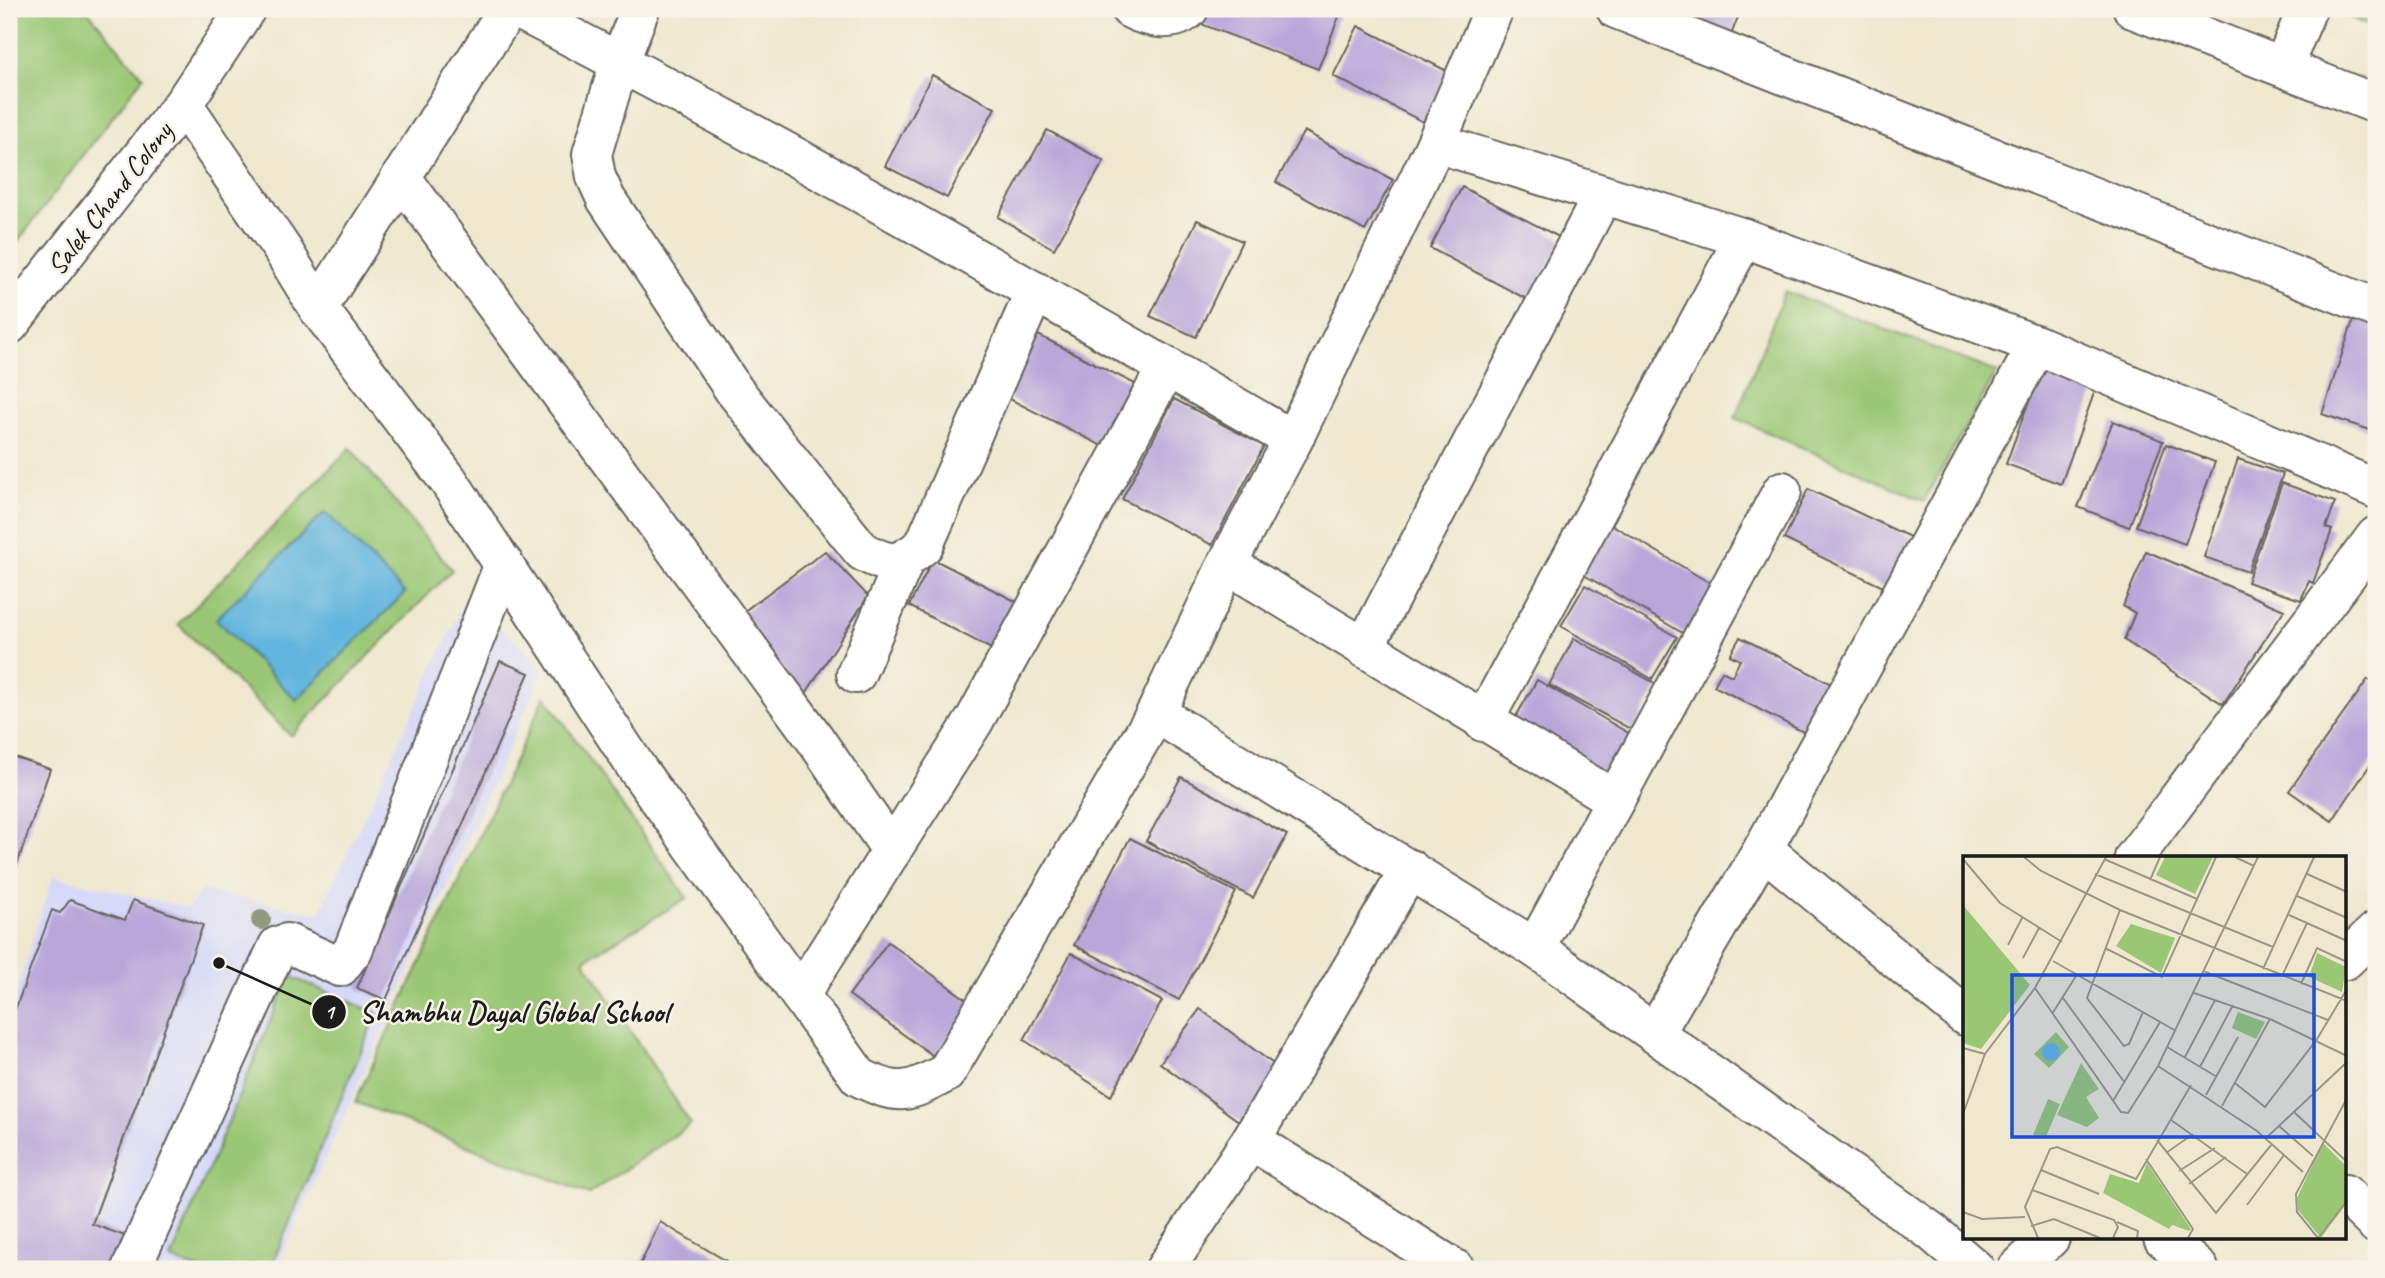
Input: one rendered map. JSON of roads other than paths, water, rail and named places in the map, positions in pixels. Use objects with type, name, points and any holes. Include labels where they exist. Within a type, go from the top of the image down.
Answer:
[{"type":"street","name":"Salek Chand Colony","points":[[9,325],[183,104],[246,9]]},
{"type":"street","points":[[318,308],[508,9]]},
{"type":"street","points":[[517,9],[620,61],[1035,291],[1293,440]]},
{"type":"street","points":[[640,9],[620,61],[592,154],[596,177],[606,199],[734,390],[862,551],[882,562],[904,562]]},
{"type":"street","points":[[1130,9],[1159,19],[1182,15],[1189,9]]},
{"type":"street","points":[[183,104],[282,249],[318,308],[448,481],[638,770],[859,1077],[884,1089],[913,1090],[946,1073],[1156,713],[1227,564],[1293,440],[1436,143],[1494,9]]},
{"type":"street","points":[[1616,9],[2376,308]]},
{"type":"street","points":[[2133,9],[2376,104]]},
{"type":"street","points":[[2283,67],[2307,9]]},
{"type":"street","points":[[1436,143],[1744,238],[2038,345],[2376,489]]},
{"type":"street","points":[[401,177],[813,736],[892,851]]},
{"type":"street","points":[[1364,648],[1603,195]]},
{"type":"street","points":[[1483,722],[1744,238]]},
{"type":"street","points":[[856,674],[904,562],[924,545],[1035,291]]},
{"type":"street","points":[[1655,1033],[1763,849],[2038,345]]},
{"type":"street","points":[[800,995],[974,721],[1167,367]]},
{"type":"street","points":[[1535,948],[1782,491]]},
{"type":"street","points":[[2136,856],[2376,536]]},
{"type":"street","points":[[131,1269],[278,946],[287,943],[340,967],[353,950],[504,564]]},
{"type":"street","points":[[1227,564],[1615,800]]},
{"type":"street","points":[[1156,713],[1535,948],[1932,1232],[1975,1269]]},
{"type":"street","points":[[1763,849],[1963,1014]]},
{"type":"street","points":[[1165,1269],[1251,1140],[1410,869]]},
{"type":"street","points":[[2346,959],[2376,930]]},
{"type":"street","points":[[1251,1140],[1427,1263]]},
{"type":"street","points":[[2346,1195],[2376,1224]]},
{"type":"street","points":[[2017,1269],[2048,1240]]},
{"type":"street","points":[[2165,1240],[2199,1269]]},
{"type":"water","points":[[325,512],[405,593],[296,700],[216,619]]},
{"type":"place","name":"Shambhu Dayal Global School","points":[[219,963]]}]
